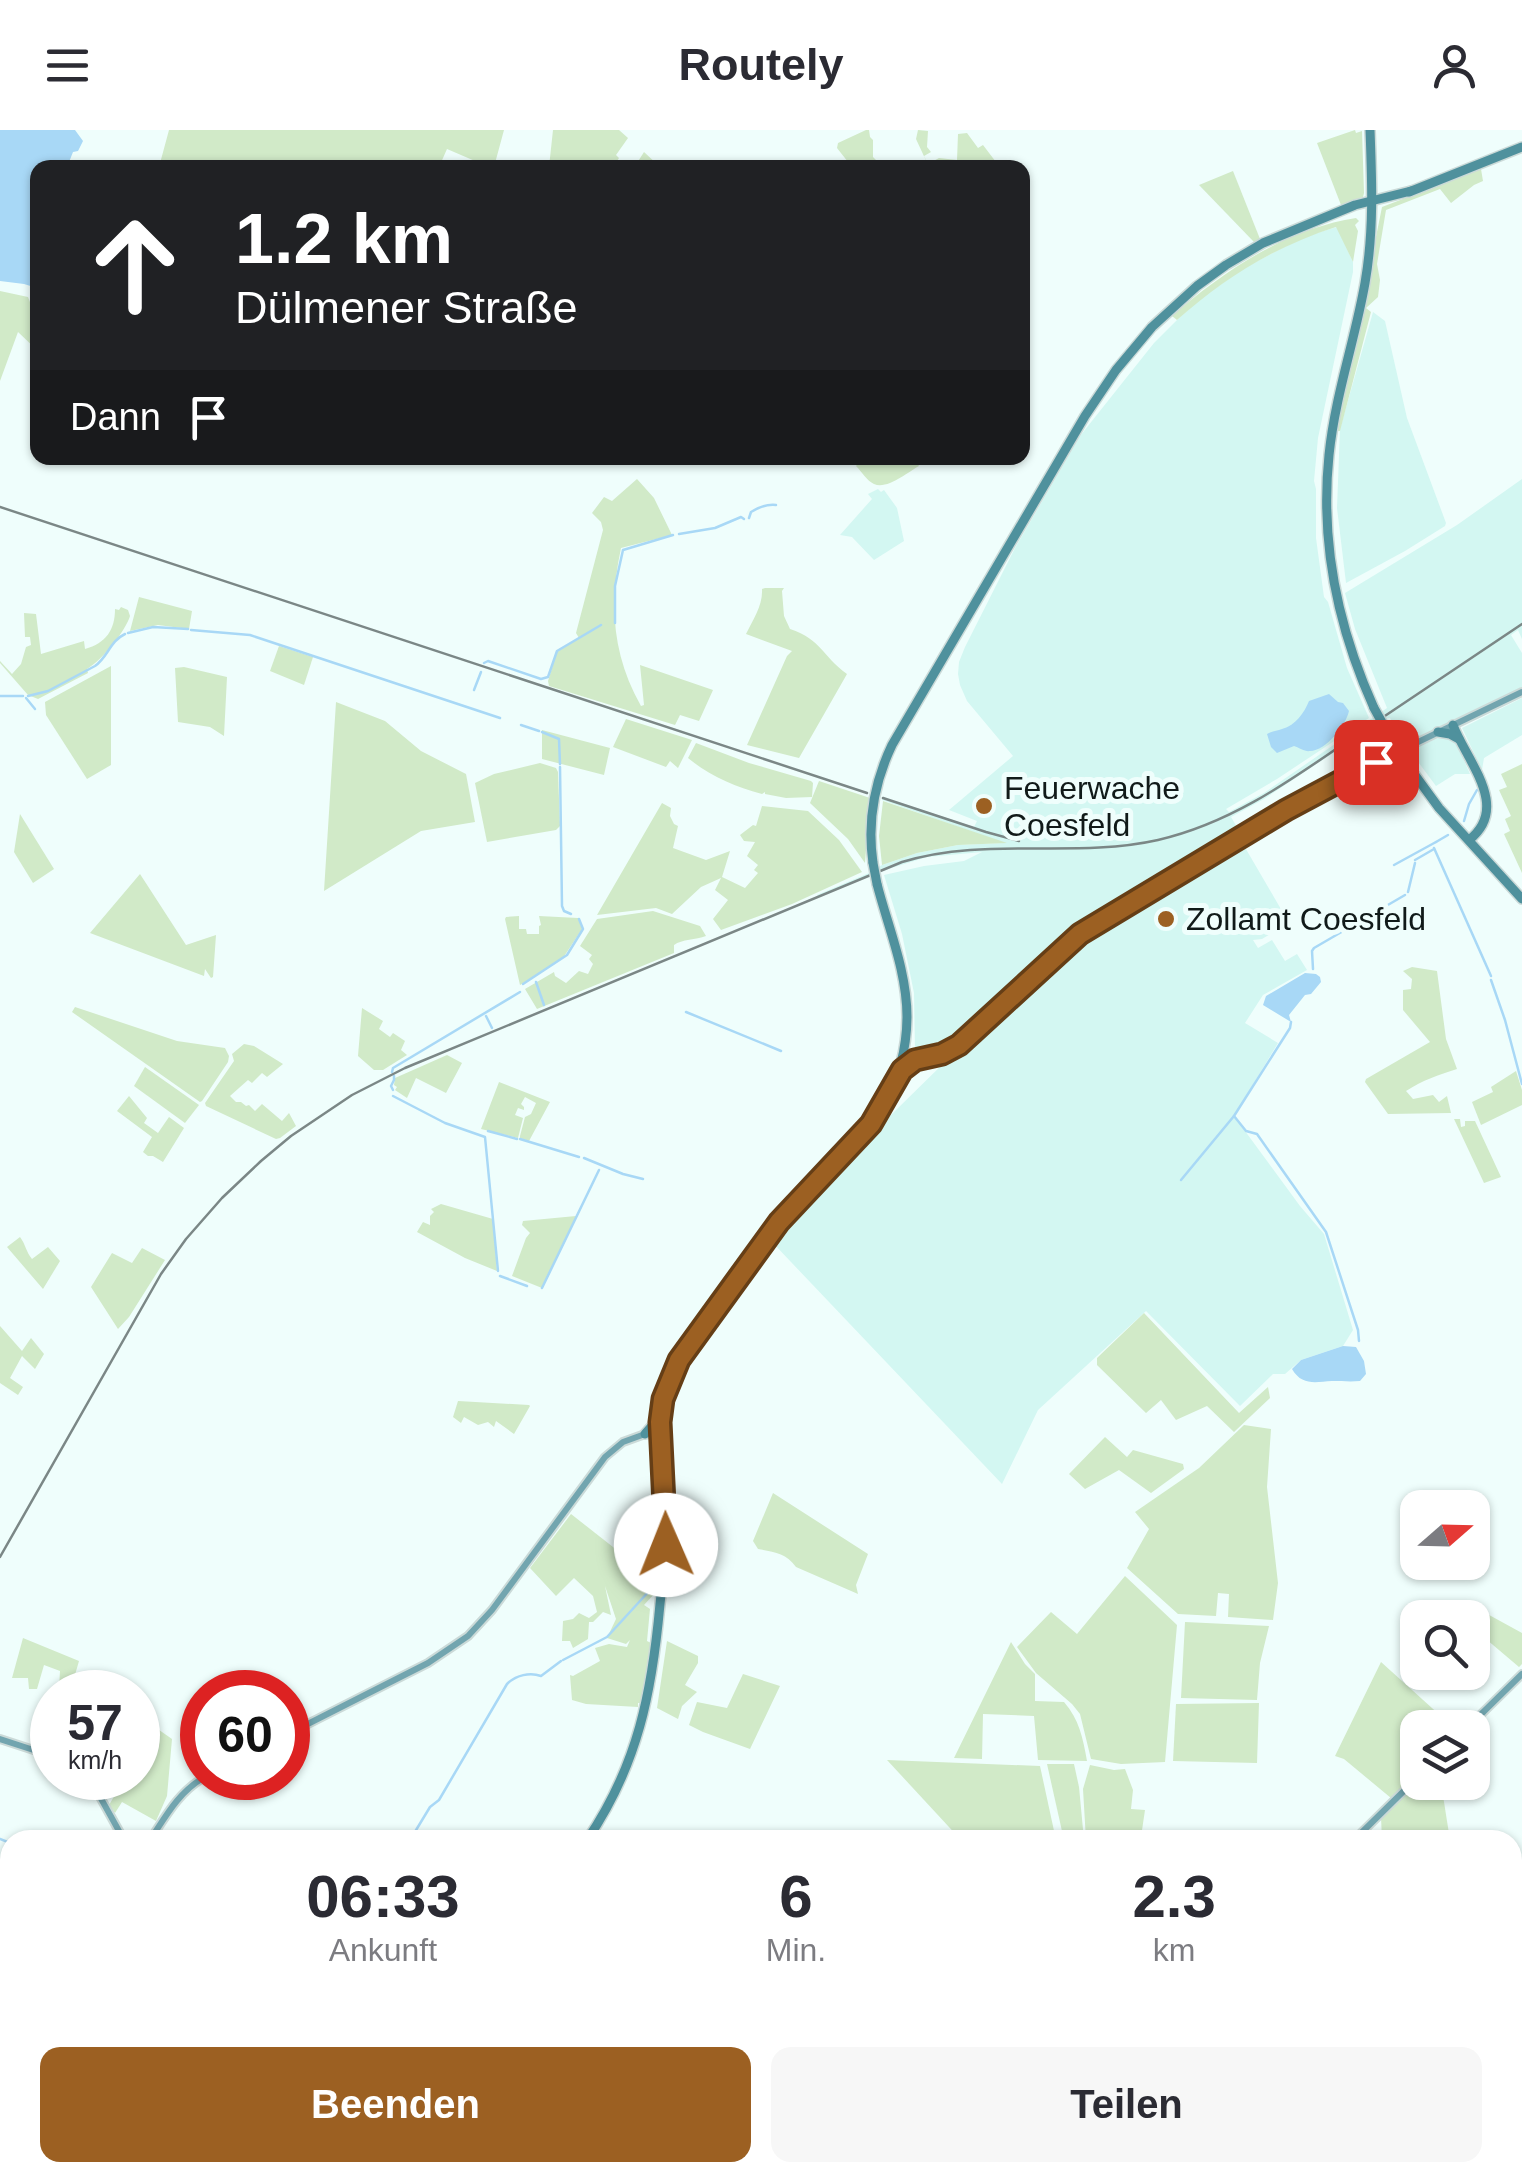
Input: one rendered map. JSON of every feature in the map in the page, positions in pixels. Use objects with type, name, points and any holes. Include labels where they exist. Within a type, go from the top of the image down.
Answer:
[{"type":"main road","points":[[1370,130],[1372,203],[1366,277],[1338,398],[1330,453],[1328,519],[1338,604],[1362,680],[1392,742],[1430,797],[1522,899]]},
{"type":"main road","points":[[593,1830],[627,1768],[649,1697],[666,1545],[660,1442],[661,1412],[670,1378],[691,1341],[787,1212],[871,1124],[897,1076],[906,1031],[906,994],[873,863],[872,815],[877,784],[916,701],[1085,416],[1134,347],[1175,304],[1215,273],[1279,236],[1337,212],[1411,191],[1522,147]]},
{"type":"main road","points":[[1453,725],[1487,800],[1486,817],[1469,840]]},
{"type":"main road","points":[[1438,732],[1461,741]]},
{"type":"main road","points":[[1478,832],[1484,857]]},
{"type":"main road","points":[[897,1076],[910,1063],[924,1057]]},
{"type":"main road","points":[[642,1435],[661,1412]]},
{"type":"street","points":[[903,1054],[924,1057],[959,1045],[1064,946],[1104,918],[1318,792],[1522,692]]},
{"type":"street","points":[[310,1723],[450,1649],[474,1631],[602,1460],[620,1445],[642,1435],[660,1442]]},
{"type":"street","points":[[1486,1710],[1522,1674]]},
{"type":"street","points":[[0,1739],[30,1749]]},
{"type":"street","points":[[1364,1830],[1400,1795]]},
{"type":"street","points":[[157,1830],[180,1797]]},
{"type":"street","points":[[102,1800],[118,1830]]},
{"type":"shaded area","points":[[1337,227],[1353,262],[1353,272],[1318,438],[1314,481],[1316,538],[1324,597],[1347,668],[1369,718],[1226,809],[1229,812],[1264,793],[1387,708],[1345,593],[1457,525],[1522,479],[1522,639],[1518,630],[1511,635],[1522,653],[1522,687],[1403,744],[1390,718],[1384,719],[1231,817],[1241,834],[1075,931],[957,1042],[927,1052],[915,1050],[914,993],[884,875],[964,861],[982,852],[927,857],[817,895],[917,853],[958,845],[1004,843],[882,800],[883,797],[974,827],[977,821],[949,810],[1013,756],[967,701],[958,674],[965,647],[1015,548],[1080,436],[1177,320],[1244,268],[1306,236]]},
{"type":"shaded area","points":[[1373,312],[1385,321],[1407,418],[1446,523],[1346,583],[1337,508],[1340,429]]},
{"type":"shaded area","points":[[884,490],[897,508],[904,541],[874,560],[852,537],[840,535],[872,499],[868,494]]},
{"type":"shaded area","points":[[1522,698],[1522,735],[1484,758],[1482,770],[1462,728]]},
{"type":"shaded area","points":[[1440,737],[1456,742],[1470,774],[1455,774],[1436,786],[1410,751]]},
{"type":"shaded area","points":[[1240,843],[1289,923],[1253,940],[1258,948],[1272,940],[1285,961],[1297,954],[1307,970],[1263,995],[1245,1023],[1278,1043],[1234,1116],[1324,1234],[1353,1330],[1343,1346],[1301,1360],[1285,1374],[1273,1374],[1240,1406],[1146,1311],[1038,1410],[1002,1484],[772,1242],[835,1170],[1079,936]]},
{"type":"green space","points":[[169,130],[504,130],[496,160],[473,160],[447,149],[442,160],[161,160]]},
{"type":"green space","points":[[553,130],[619,130],[628,138],[616,155],[618,160],[550,160]]},
{"type":"green space","points":[[869,130],[876,160],[846,160],[837,148],[838,143]]},
{"type":"green space","points":[[918,130],[928,131],[927,147],[931,152],[924,156],[926,160],[926,160],[916,139]]},
{"type":"green space","points":[[1362,131],[1364,193],[1363,197],[1341,205],[1317,143]]},
{"type":"green space","points":[[967,133],[978,148],[983,145],[994,160],[957,160],[958,134]]},
{"type":"green space","points":[[1481,169],[1483,181],[1451,203],[1440,189],[1386,210],[1377,264],[1378,297],[1366,308],[1371,312],[1337,431],[1382,207]]},
{"type":"green space","points":[[1233,171],[1260,239],[1254,242],[1199,185]]},
{"type":"green space","points":[[1356,218],[1359,221],[1355,225],[1358,231],[1353,262],[1336,227],[1272,254],[1213,290],[1177,320],[1172,316],[1258,254],[1305,231]]},
{"type":"green space","points":[[0,291],[28,297],[30,343],[18,332],[0,381]]},
{"type":"green space","points":[[856,466],[919,466],[891,483],[879,485],[869,481]]},
{"type":"green space","points":[[637,479],[654,498],[672,535],[621,548],[614,609],[624,668],[641,706],[644,705],[640,665],[713,690],[699,721],[680,715],[675,725],[549,686],[557,652],[579,638],[576,633],[603,530],[592,513],[604,497],[612,501]]},
{"type":"green space","points":[[765,588],[784,588],[784,616],[790,629],[815,643],[847,674],[799,758],[747,745],[792,651],[746,634]]},
{"type":"green space","points":[[139,597],[192,611],[189,629],[158,625],[130,631]]},
{"type":"green space","points":[[115,609],[128,610],[127,623],[106,652],[87,669],[88,673],[38,699],[28,695],[0,663],[12,674],[21,664],[26,647],[31,645],[30,637],[25,637],[24,613],[36,614],[41,654],[84,641],[85,649],[99,643],[111,629]]},
{"type":"green space","points":[[279,646],[313,657],[304,685],[270,671]]},
{"type":"green space","points":[[111,666],[111,765],[87,779],[46,715],[45,702]]},
{"type":"green space","points":[[175,668],[227,677],[224,736],[210,727],[178,722]]},
{"type":"green space","points":[[336,702],[385,721],[421,751],[466,774],[475,822],[421,831],[324,891]]},
{"type":"green space","points":[[626,719],[692,740],[678,768],[670,761],[666,767],[613,747]]},
{"type":"green space","points":[[542,730],[610,748],[604,775],[542,759]]},
{"type":"green space","points":[[696,743],[811,781],[812,797],[762,794],[723,780],[688,758]]},
{"type":"green space","points":[[540,763],[558,772],[560,826],[556,830],[487,842],[475,783],[494,774]]},
{"type":"green space","points":[[1522,764],[1522,873],[1504,834],[1510,831],[1505,819],[1511,816],[1499,790],[1507,787],[1501,774]]},
{"type":"green space","points":[[819,781],[870,798],[865,863],[848,839],[810,803]]},
{"type":"green space","points":[[883,801],[1007,843],[958,845],[882,865],[879,836]]},
{"type":"green space","points":[[662,803],[671,808],[670,816],[678,826],[673,848],[706,860],[730,851],[722,877],[745,888],[758,873],[754,870],[758,865],[747,856],[755,842],[744,841],[740,835],[756,826],[762,806],[808,811],[839,840],[862,872],[721,930],[713,919],[728,900],[715,890],[721,878],[701,887],[672,914],[656,908],[597,915]]},
{"type":"green space","points":[[20,814],[54,869],[33,883],[14,852]]},
{"type":"green space","points":[[140,874],[186,945],[216,935],[213,977],[205,969],[204,976],[90,933]]},
{"type":"green space","points":[[653,911],[700,926],[706,936],[677,943],[674,953],[537,1009],[525,989],[554,972],[566,983],[579,971],[588,974],[592,955],[580,946],[597,919]]},
{"type":"green space","points":[[519,916],[519,929],[526,929],[527,934],[539,934],[539,916],[578,918],[582,929],[563,958],[520,985],[505,919]]},
{"type":"green space","points":[[1412,967],[1437,971],[1446,1039],[1457,1069],[1406,1091],[1413,1099],[1433,1095],[1439,1102],[1447,1096],[1451,1113],[1388,1114],[1365,1082],[1430,1042],[1403,1010],[1403,990],[1411,989],[1412,979],[1403,971]]},
{"type":"green space","points":[[75,1007],[177,1041],[225,1048],[228,1062],[200,1102],[72,1012]]},
{"type":"green space","points":[[362,1008],[383,1021],[379,1029],[405,1041],[401,1050],[407,1055],[383,1070],[374,1070],[358,1056]]},
{"type":"green space","points":[[244,1044],[283,1064],[267,1077],[262,1073],[252,1083],[248,1080],[230,1096],[255,1111],[262,1104],[282,1121],[289,1113],[296,1126],[280,1138],[206,1106],[234,1061],[232,1054]]},
{"type":"green space","points":[[447,1055],[462,1063],[446,1093],[416,1078],[407,1098],[395,1090],[395,1078]]},
{"type":"green space","points":[[145,1067],[199,1105],[185,1123],[134,1086]]},
{"type":"green space","points":[[1516,1071],[1522,1105],[1481,1125],[1472,1102],[1493,1092],[1491,1087]]},
{"type":"green space","points":[[499,1082],[550,1102],[529,1141],[520,1136],[525,1117],[536,1103],[525,1097],[521,1104],[524,1110],[518,1108],[515,1115],[523,1118],[518,1138],[481,1129]]},
{"type":"green space","points":[[129,1096],[147,1118],[144,1123],[158,1133],[169,1117],[184,1128],[163,1162],[143,1152],[152,1137],[117,1111]]},
{"type":"green space","points":[[1454,1119],[1460,1119],[1461,1127],[1465,1121],[1475,1121],[1501,1177],[1484,1183]]},
{"type":"green space","points":[[441,1204],[493,1219],[497,1271],[417,1232],[423,1222],[430,1225],[434,1212],[431,1209]]},
{"type":"green space","points":[[576,1216],[542,1288],[512,1276],[530,1233],[523,1221]]},
{"type":"green space","points":[[20,1237],[32,1259],[48,1247],[60,1261],[43,1289],[7,1247]]},
{"type":"green space","points":[[142,1248],[165,1260],[118,1329],[91,1287],[112,1253],[132,1263]]},
{"type":"green space","points":[[1144,1313],[1239,1413],[1268,1387],[1270,1398],[1234,1432],[1207,1406],[1176,1420],[1161,1400],[1146,1413],[1097,1365],[1097,1358]]},
{"type":"green space","points":[[0,1326],[22,1351],[31,1338],[44,1354],[35,1369],[22,1356],[10,1378],[23,1387],[18,1395],[0,1383]]},
{"type":"green space","points":[[458,1401],[530,1406],[514,1434],[496,1421],[494,1427],[488,1422],[478,1425],[464,1417],[461,1423],[453,1417]]},
{"type":"green space","points":[[1244,1425],[1271,1429],[1267,1487],[1278,1583],[1273,1620],[1228,1617],[1229,1594],[1218,1593],[1216,1616],[1178,1614],[1127,1568],[1149,1529],[1135,1512],[1199,1468]]},
{"type":"green space","points":[[1105,1437],[1127,1457],[1133,1450],[1183,1464],[1184,1469],[1151,1493],[1119,1470],[1085,1489],[1069,1474]]},
{"type":"green space","points":[[773,1493],[868,1554],[856,1585],[858,1594],[796,1567],[779,1554],[758,1549],[753,1541]]},
{"type":"green space","points":[[571,1514],[641,1569],[662,1534],[655,1593],[644,1605],[650,1609],[647,1641],[651,1643],[638,1707],[572,1700],[570,1675],[600,1661],[595,1648],[609,1644],[627,1647],[630,1640],[626,1644],[607,1638],[616,1619],[605,1586],[611,1615],[603,1612],[589,1622],[588,1639],[573,1648],[570,1641],[562,1641],[563,1621],[579,1613],[589,1618],[597,1612],[593,1596],[574,1578],[556,1596],[530,1568]]},
{"type":"green space","points":[[1125,1576],[1177,1625],[1165,1762],[1121,1764],[1091,1759],[1080,1714],[1036,1673],[1017,1647],[1051,1612],[1077,1634]]},
{"type":"green space","points":[[1490,1615],[1522,1633],[1519,1667],[1490,1642]]},
{"type":"green space","points":[[1185,1622],[1269,1626],[1257,1700],[1181,1698]]},
{"type":"green space","points":[[23,1638],[79,1661],[76,1670],[44,1665],[43,1670],[30,1670],[30,1689],[28,1678],[12,1678]]},
{"type":"green space","points":[[667,1641],[698,1656],[685,1685],[697,1692],[682,1706],[678,1719],[657,1708]]},
{"type":"green space","points":[[1011,1642],[1035,1674],[1035,1701],[1064,1702],[1069,1708],[1080,1729],[1087,1761],[1038,1760],[1034,1716],[983,1714],[982,1759],[954,1758]]},
{"type":"green space","points":[[1381,1662],[1400,1679],[1400,1690],[1412,1690],[1434,1710],[1400,1710],[1400,1789],[1391,1798],[1335,1756]]},
{"type":"green space","points":[[743,1674],[780,1686],[750,1749],[689,1725],[697,1702],[727,1708]]},
{"type":"green space","points":[[1259,1703],[1257,1763],[1173,1761],[1176,1704]]},
{"type":"green space","points":[[160,1731],[172,1739],[167,1796],[156,1821],[122,1802],[115,1813],[109,1805],[112,1800],[160,1800]]},
{"type":"green space","points":[[887,1760],[1040,1766],[1054,1830],[952,1830]]},
{"type":"green space","points":[[1047,1764],[1074,1764],[1083,1830],[1062,1830]]},
{"type":"green space","points":[[1090,1765],[1125,1769],[1133,1790],[1131,1809],[1145,1810],[1142,1830],[1085,1830],[1083,1789]]},
{"type":"green space","points":[[1400,1798],[1444,1800],[1448,1830],[1382,1830],[1381,1817]]},
{"type":"water","points":[[0,130],[75,130],[83,141],[70,160],[30,160],[30,286],[0,281]]},
{"type":"water","points":[[1329,694],[1349,711],[1334,736],[1316,750],[1294,746],[1277,753],[1267,734],[1291,725],[1309,701]]},
{"type":"water","points":[[1305,973],[1316,974],[1321,982],[1289,1015],[1291,1022],[1263,1005],[1266,996]]},
{"type":"water","points":[[1343,1346],[1356,1347],[1364,1361],[1366,1374],[1360,1381],[1309,1382],[1292,1369],[1301,1360]]},
{"type":"waterway","points":[[749,518],[757,509],[776,505]]},
{"type":"waterway","points":[[679,534],[744,519]]},
{"type":"waterway","points":[[615,623],[615,586],[623,550],[673,535]]},
{"type":"waterway","points":[[484,663],[488,661],[541,679],[548,677],[557,651],[601,625]]},
{"type":"waterway","points":[[128,633],[153,627],[188,629]]},
{"type":"waterway","points":[[191,630],[250,635],[500,718]]},
{"type":"waterway","points":[[28,696],[48,691],[95,666],[125,634]]},
{"type":"waterway","points":[[474,690],[481,672]]},
{"type":"waterway","points":[[0,696],[23,696]]},
{"type":"waterway","points":[[26,698],[35,709]]},
{"type":"waterway","points":[[521,725],[539,731]]},
{"type":"waterway","points":[[542,732],[559,739],[560,764]]},
{"type":"waterway","points":[[560,767],[562,906],[571,914]]},
{"type":"waterway","points":[[1464,821],[1477,790]]},
{"type":"waterway","points":[[1436,842],[1448,835]]},
{"type":"waterway","points":[[1394,865],[1436,842]]},
{"type":"waterway","points":[[1434,848],[1491,976]]},
{"type":"waterway","points":[[1415,860],[1434,849]]},
{"type":"waterway","points":[[1408,892],[1415,863]]},
{"type":"waterway","points":[[1313,969],[1314,948],[1405,895]]},
{"type":"waterway","points":[[523,984],[567,955],[583,929],[579,919]]},
{"type":"waterway","points":[[1491,980],[1522,1084]]},
{"type":"waterway","points":[[536,982],[544,1005]]},
{"type":"waterway","points":[[392,1072],[520,992]]},
{"type":"waterway","points":[[686,1012],[781,1051]]},
{"type":"waterway","points":[[486,1016],[492,1028]]},
{"type":"waterway","points":[[1291,1022],[1234,1116],[1246,1131],[1257,1134],[1326,1232],[1359,1341]]},
{"type":"waterway","points":[[393,1090],[394,1076]]},
{"type":"waterway","points":[[393,1096],[445,1123],[485,1137],[498,1271]]},
{"type":"waterway","points":[[1181,1180],[1234,1116]]},
{"type":"waterway","points":[[488,1131],[517,1139]]},
{"type":"waterway","points":[[520,1139],[579,1157]]},
{"type":"waterway","points":[[584,1158],[643,1179]]},
{"type":"waterway","points":[[542,1288],[599,1170]]},
{"type":"waterway","points":[[500,1276],[527,1286]]},
{"type":"waterway","points":[[563,1660],[607,1637],[651,1589]]},
{"type":"waterway","points":[[416,1830],[439,1800],[507,1684],[523,1675],[541,1676],[561,1661]]},
{"type":"railway","points":[[0,507],[867,793]]},
{"type":"railway","points":[[0,1557],[161,1274],[186,1239],[261,1161],[352,1095],[405,1068],[902,862],[965,850],[1126,845],[1158,840],[1211,823],[1283,784],[1522,624]]},
{"type":"railway","points":[[883,798],[1019,841]]},
{"type":"place","name":"Feuerwache Coesfeld","points":[[984,806]]},
{"type":"place","name":"Zollamt Coesfeld","points":[[1166,919]]},
{"type":"route","points":[[666,1545],[660,1422],[670,1378],[696,1334],[779,1222],[871,1124],[902,1070],[915,1060],[942,1054],[959,1045],[1064,946],[1104,918],[1286,810],[1376,762]]}]
